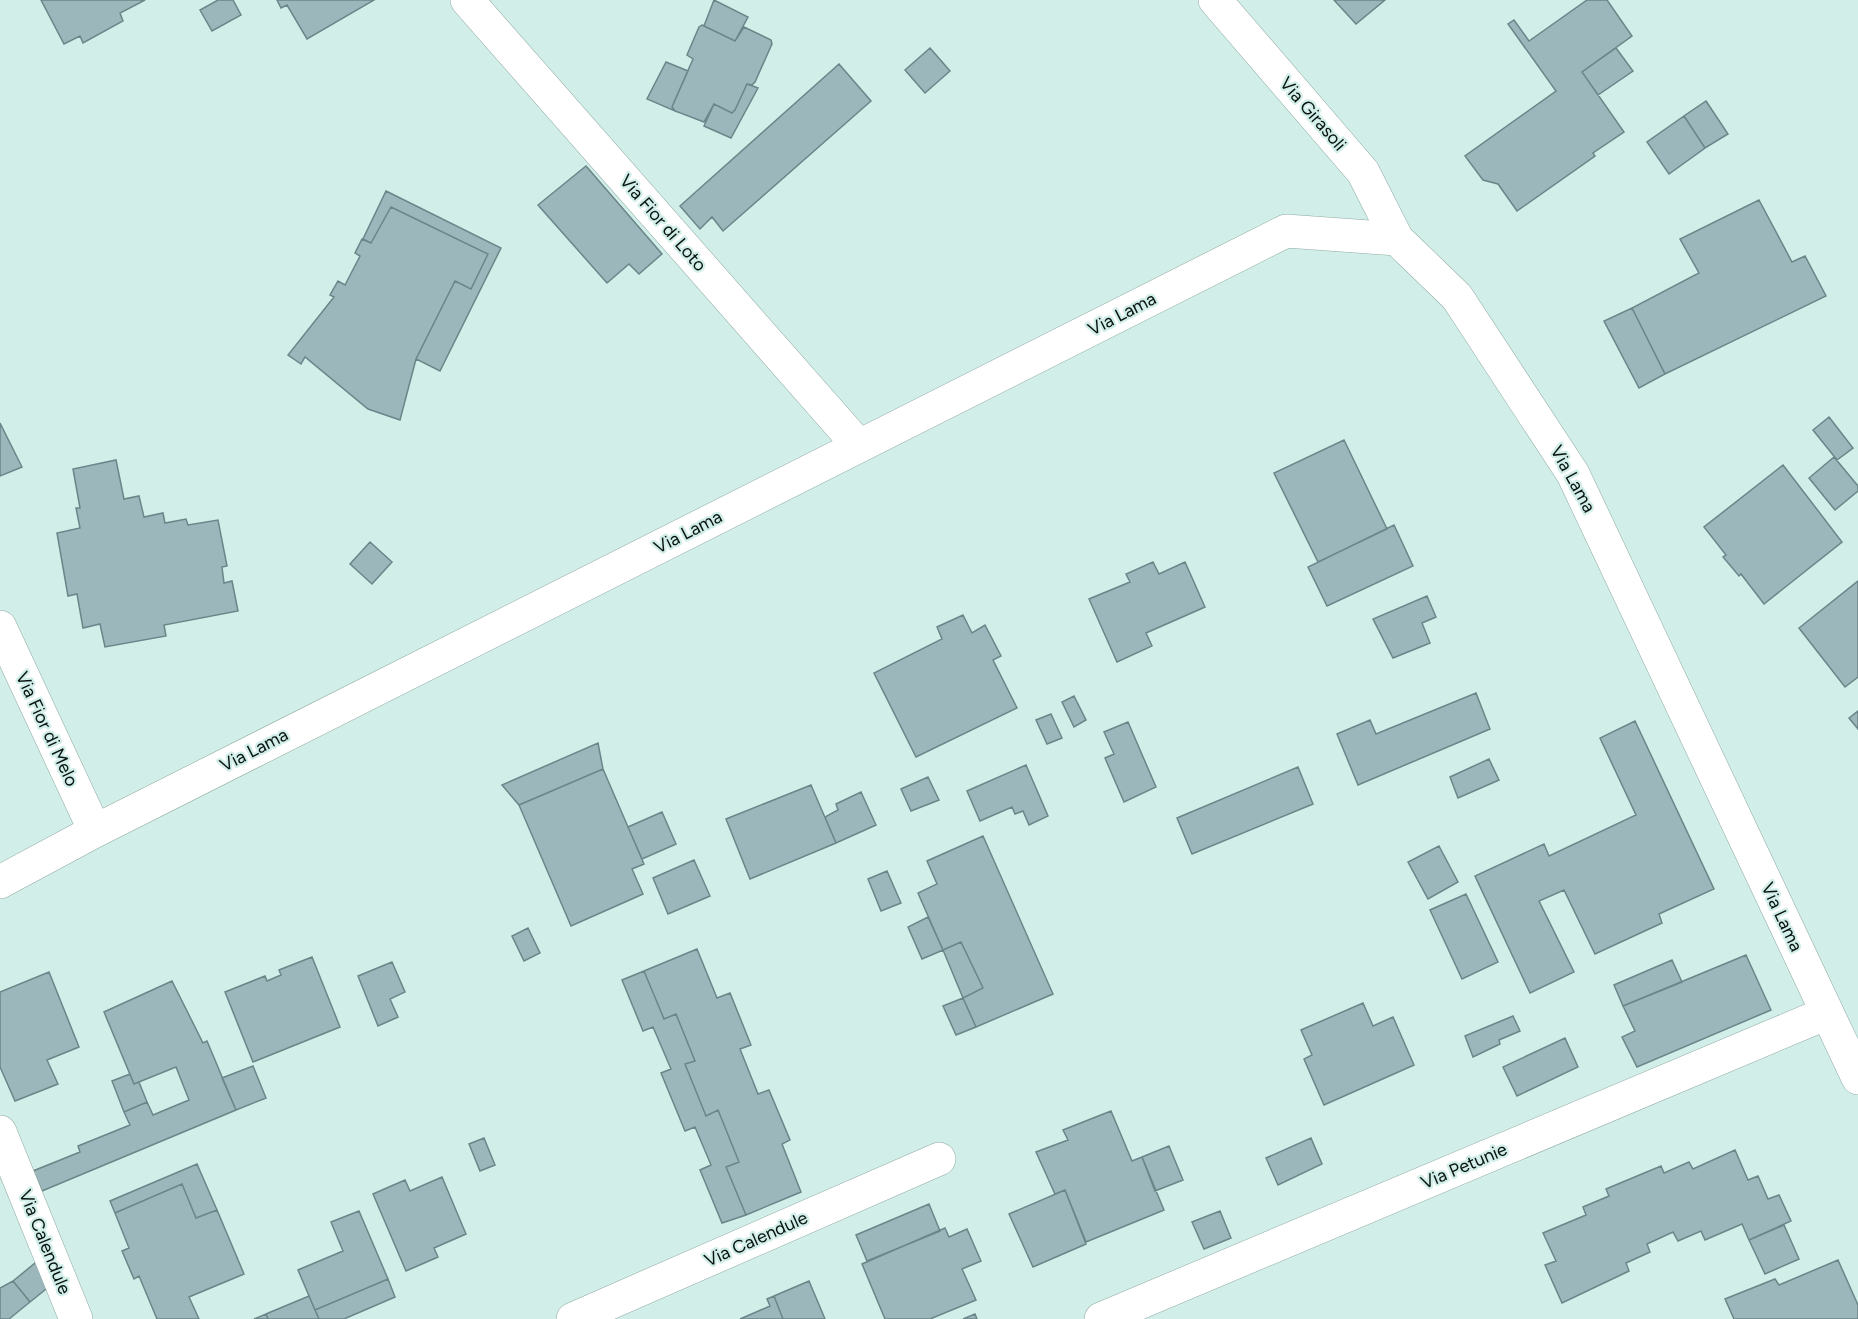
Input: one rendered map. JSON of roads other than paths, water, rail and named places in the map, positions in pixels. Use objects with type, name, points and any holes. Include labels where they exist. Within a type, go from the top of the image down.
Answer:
[{"type":"street","name":"Via Fior di Loto","points":[[467,0],[859,446]]},
{"type":"street","name":"Via Girasoli","points":[[1215,0],[1363,172],[1397,239]]},
{"type":"street","name":"Via Lama","points":[[0,882],[95,831],[1286,231],[1397,239],[1457,297],[1573,474],[1858,1078]]},
{"type":"street","name":"Via Fior di Melo","points":[[0,627],[95,831]]},
{"type":"street","name":"Via Petunie","points":[[1101,1319],[1827,1013]]},
{"type":"street","name":"Via Calendule","points":[[0,1132],[76,1319]]},
{"type":"street","name":"Via Calendule","points":[[573,1319],[939,1159]]}]
